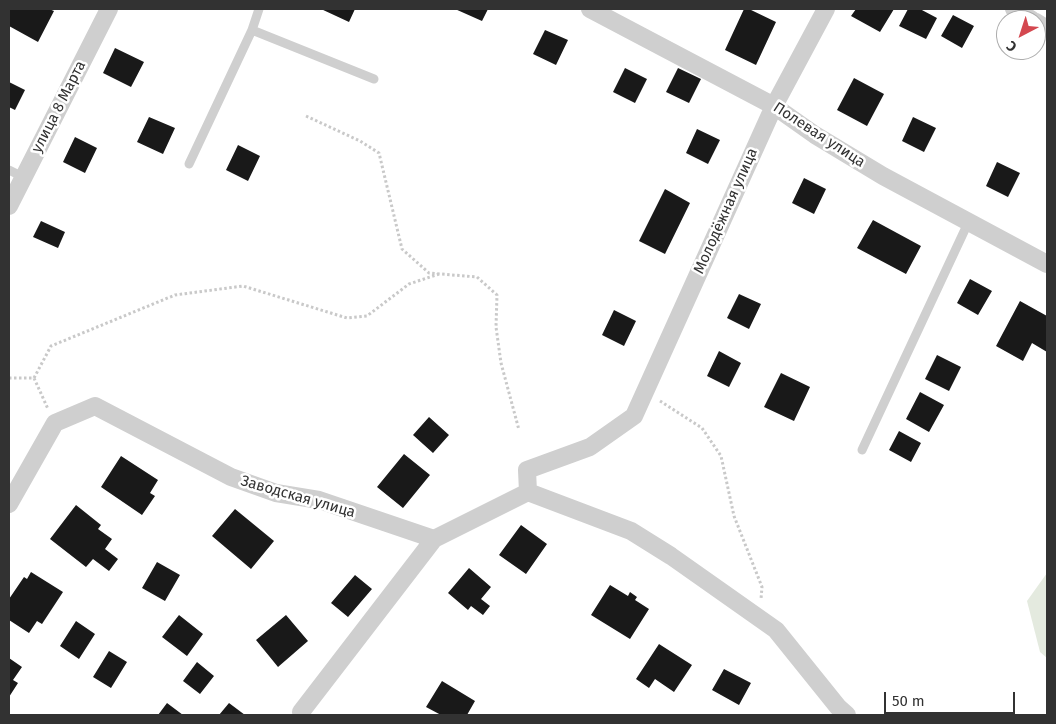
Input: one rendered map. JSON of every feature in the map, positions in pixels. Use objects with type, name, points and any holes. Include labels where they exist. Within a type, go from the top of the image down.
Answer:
[{"type":"street","name":"улица 8 Марта","points":[[9,206],[16,174],[110,9]]},
{"type":"street","name":"Полевая улица","points":[[590,9],[774,106],[822,139],[884,176],[1047,264]]},
{"type":"street","name":"Молодёжная улица","points":[[528,492],[527,470],[590,447],[634,416],[774,106],[826,9]]},
{"type":"street","name":"Заводская улица","points":[[55,423],[95,406],[230,477],[276,493],[319,500],[434,539]]},
{"type":"street","points":[[9,504],[55,423]]},
{"type":"street","points":[[301,712],[434,539],[528,492],[631,531],[671,556],[776,630],[838,707],[847,715]]},
{"type":"lane","points":[[189,164],[252,30],[259,9]]},
{"type":"lane","points":[[252,30],[374,79]]},
{"type":"lane","points":[[862,450],[968,223]]},
{"type":"path","points":[[306,116],[360,141],[379,153],[402,249],[429,274],[477,278],[498,295],[496,327],[501,363],[519,430]]},
{"type":"path","points":[[34,378],[51,346],[175,294],[243,286],[347,318],[367,316],[409,284],[439,274]]},
{"type":"path","points":[[9,378],[34,378]]},
{"type":"path","points":[[34,378],[55,423]]},
{"type":"path","points":[[645,391],[702,428],[721,456],[734,516],[762,587],[760,619]]},
{"type":"shaded area","points":[[1047,573],[1047,658],[1040,652],[1027,601]]},
{"type":"building","points":[[10,9],[49,9],[54,11],[38,42],[9,26]]},
{"type":"building","points":[[321,9],[355,9],[349,22]]},
{"type":"building","points":[[455,9],[488,9],[482,21]]},
{"type":"building","points":[[744,9],[749,9],[776,22],[756,65],[725,50]]},
{"type":"building","points":[[856,9],[894,9],[880,32],[851,16]]},
{"type":"building","points":[[908,9],[920,9],[937,18],[926,39],[899,26]]},
{"type":"building","points":[[953,15],[974,26],[962,48],[941,36]]},
{"type":"building","points":[[545,30],[568,40],[556,65],[533,54]]},
{"type":"building","points":[[115,48],[144,62],[131,87],[103,73]]},
{"type":"building","points":[[625,68],[647,79],[635,103],[613,92]]},
{"type":"building","points":[[678,68],[701,79],[689,103],[666,92]]},
{"type":"building","points":[[854,78],[884,94],[867,126],[837,110]]},
{"type":"building","points":[[9,82],[25,90],[15,110],[9,107]]},
{"type":"building","points":[[149,117],[175,128],[163,154],[137,142]]},
{"type":"building","points":[[913,117],[936,128],[924,152],[902,141]]},
{"type":"building","points":[[697,129],[720,140],[708,164],[686,153]]},
{"type":"building","points":[[75,137],[97,148],[85,173],[63,162]]},
{"type":"building","points":[[238,145],[260,156],[248,181],[226,170]]},
{"type":"building","points":[[997,162],[1020,173],[1008,197],[986,186]]},
{"type":"building","points":[[804,178],[826,189],[814,214],[792,203]]},
{"type":"building","points":[[665,189],[690,203],[665,254],[639,241]]},
{"type":"building","points":[[873,220],[921,246],[906,274],[857,248]]},
{"type":"building","points":[[41,221],[65,232],[58,248],[33,237]]},
{"type":"building","points":[[970,279],[992,291],[978,315],[957,303]]},
{"type":"building","points":[[739,294],[761,304],[749,329],[727,318]]},
{"type":"building","points":[[1020,301],[1047,316],[1047,352],[1032,343],[1023,361],[996,346]]},
{"type":"building","points":[[614,310],[636,321],[624,346],[602,335]]},
{"type":"building","points":[[719,351],[741,363],[729,387],[707,376]]},
{"type":"building","points":[[937,355],[961,367],[949,391],[925,379]]},
{"type":"building","points":[[781,373],[810,387],[794,421],[764,407]]},
{"type":"building","points":[[920,392],[944,405],[929,432],[906,419]]},
{"type":"building","points":[[429,417],[449,435],[433,453],[413,435]]},
{"type":"building","points":[[899,431],[921,443],[911,462],[889,450]]},
{"type":"building","points":[[404,454],[430,475],[403,508],[377,487]]},
{"type":"building","points":[[121,456],[158,480],[150,493],[155,496],[142,515],[101,487]]},
{"type":"building","points":[[76,505],[101,525],[98,529],[112,539],[105,549],[118,559],[109,571],[93,559],[86,567],[50,539]]},
{"type":"building","points":[[235,509],[274,541],[251,569],[212,536]]},
{"type":"building","points":[[521,525],[547,544],[526,574],[499,555]]},
{"type":"building","points":[[157,562],[180,575],[165,601],[142,588]]},
{"type":"building","points":[[469,568],[491,587],[481,599],[490,606],[483,615],[471,606],[468,610],[448,593]]},
{"type":"building","points":[[31,572],[63,592],[42,624],[37,621],[29,633],[9,620],[9,599],[24,577],[27,579]]},
{"type":"building","points":[[355,575],[372,589],[348,617],[331,603]]},
{"type":"building","points":[[610,585],[628,596],[630,592],[637,597],[635,600],[649,609],[630,639],[591,615]]},
{"type":"building","points":[[179,615],[203,634],[187,656],[162,637]]},
{"type":"building","points":[[286,615],[308,641],[278,667],[256,640]]},
{"type":"building","points":[[76,621],[95,634],[79,659],[60,646]]},
{"type":"building","points":[[659,644],[692,665],[674,692],[655,679],[649,688],[636,679]]},
{"type":"building","points":[[109,651],[127,662],[111,688],[93,677]]},
{"type":"building","points":[[9,658],[22,667],[13,680],[18,683],[9,697]]},
{"type":"building","points":[[197,662],[214,676],[200,694],[183,681]]},
{"type":"building","points":[[724,669],[751,683],[739,705],[712,690]]},
{"type":"building","points":[[442,681],[475,701],[467,715],[441,715],[426,707]]},
{"type":"building","points":[[167,703],[183,715],[158,715]]},
{"type":"building","points":[[229,703],[245,715],[219,715]]}]
